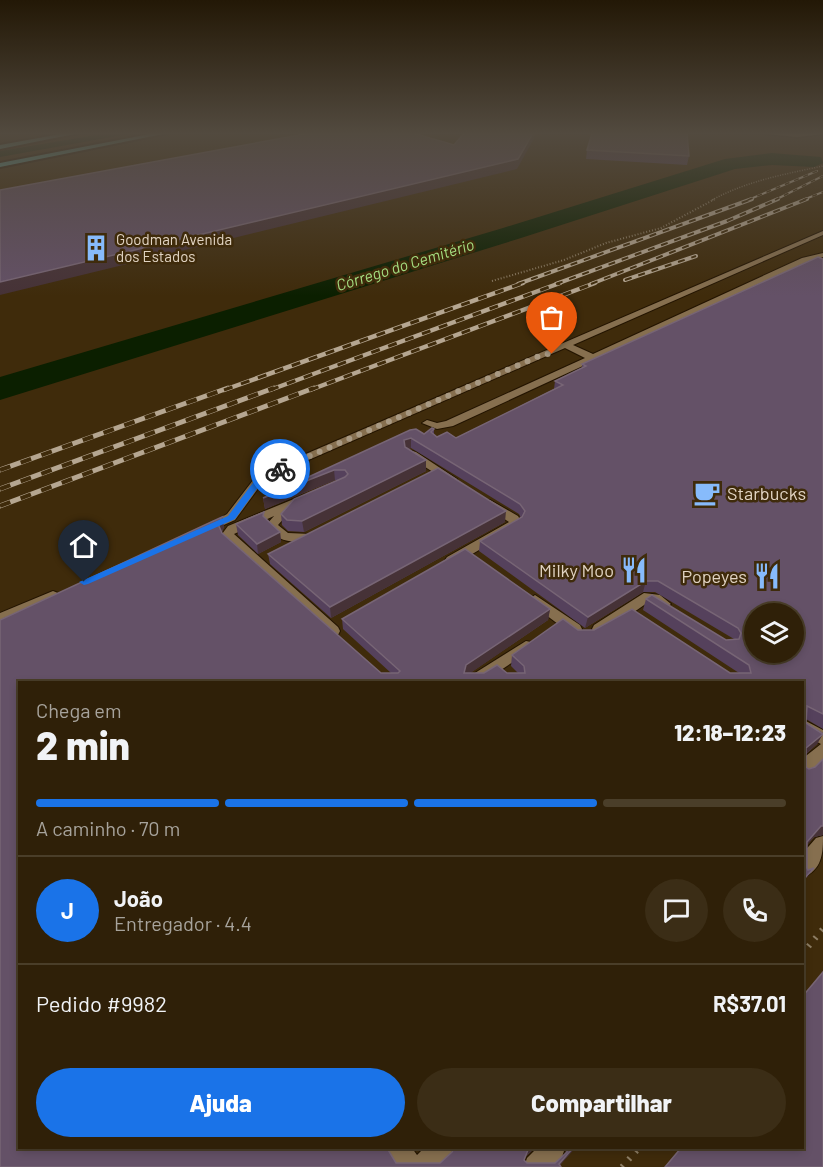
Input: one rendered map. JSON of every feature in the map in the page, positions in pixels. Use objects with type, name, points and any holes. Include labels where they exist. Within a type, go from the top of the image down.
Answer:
[{"type":"lane","points":[[200,531],[231,518],[261,477],[823,233]]},
{"type":"lane","points":[[789,249],[821,257]]},
{"type":"lane","points":[[774,255],[799,263]]},
{"type":"lane","points":[[430,403],[426,427],[449,424],[799,263],[821,257]]},
{"type":"lane","points":[[569,343],[568,346],[573,350],[594,358]]},
{"type":"lane","points":[[544,354],[563,358],[575,368]]},
{"type":"lane","points":[[447,436],[449,424]]},
{"type":"lane","points":[[410,453],[433,474],[458,484]]},
{"type":"lane","points":[[320,492],[232,529],[228,534],[230,539],[263,560],[333,625],[344,641]]},
{"type":"lane","points":[[438,568],[472,555],[516,523],[514,519],[478,496]]},
{"type":"lane","points":[[288,547],[312,534],[284,537],[272,525],[294,502]]},
{"type":"lane","points":[[0,619],[63,591]]},
{"type":"lane","points":[[523,592],[558,623],[587,636],[632,612],[649,597],[676,612]]},
{"type":"lane","points":[[474,681],[536,639]]},
{"type":"lane","points":[[497,666],[509,677]]},
{"type":"lane","points":[[804,726],[823,738]]},
{"type":"lane","points":[[804,769],[823,750]]},
{"type":"lane","points":[[804,867],[823,844]]},
{"type":"lane","points":[[400,1149],[427,1162]]},
{"type":"lane","points":[[536,1167],[553,1149]]},
{"type":"path","points":[[492,281],[564,260],[606,243],[662,228],[739,187]]},
{"type":"path","points":[[804,952],[823,929]]},
{"type":"path","points":[[622,1167],[638,1149]]},
{"type":"building","points":[[14,187],[398,187],[0,282],[0,190]]},
{"type":"building","points":[[818,257],[823,259],[823,714],[807,706],[806,723],[823,734],[806,748],[806,767],[809,769],[815,767],[823,759],[823,826],[807,842],[807,868],[808,870],[814,868],[804,879],[804,681],[18,681],[18,1149],[388,1149],[396,1163],[440,1163],[454,1149],[529,1149],[524,1160],[527,1163],[555,1163],[568,1149],[572,1149],[559,1164],[561,1167],[0,1167],[0,620],[222,517],[218,524],[222,533],[381,673],[400,671],[342,619],[465,549],[550,609],[466,665],[464,673],[484,673],[497,665],[507,673],[525,673],[524,666],[512,655],[563,619],[578,630],[594,630],[632,609],[730,673],[751,673],[749,665],[746,663],[804,663],[804,603],[744,603],[744,662],[646,599],[652,595],[726,640],[739,639],[741,633],[738,628],[658,581],[646,581],[588,617],[480,541],[522,517],[525,511],[520,504],[411,438],[404,440],[405,447],[426,460],[302,521],[287,520],[281,514],[294,499],[345,477],[348,474],[345,470],[334,470],[263,498],[410,430],[416,429],[424,434],[432,428],[434,429],[431,432],[437,437],[447,432],[456,438],[563,385],[555,381],[586,366],[582,364]]},
{"type":"building","points":[[438,468],[506,511],[330,607],[268,554]]},
{"type":"building","points":[[264,512],[263,516],[280,532],[257,544],[236,524]]},
{"type":"building","points":[[823,972],[823,1167],[665,1167],[680,1149],[804,1149],[804,995]]},
{"type":"waterway","name":"Córrego do Cemitério","points":[[0,389],[655,187]]},
{"type":"railway","points":[[748,200],[778,187]]},
{"type":"railway","points":[[775,200],[800,187]]},
{"type":"railway","points":[[803,200],[823,192]]},
{"type":"railway","points":[[518,284],[752,199]]},
{"type":"railway","points":[[556,284],[727,221],[778,199]]},
{"type":"railway","points":[[591,284],[807,199]]},
{"type":"railway","points":[[625,280],[696,256]]},
{"type":"railway","points":[[224,390],[523,283]]},
{"type":"railway","points":[[270,390],[560,283]]},
{"type":"railway","points":[[310,390],[595,283]]},
{"type":"railway","points":[[0,470],[228,388]]},
{"type":"railway","points":[[0,489],[274,388]]},
{"type":"railway","points":[[0,506],[314,388]]},
{"type":"way so far","points":[[280,469],[544,354],[552,354]]},
{"type":"place","name":"Goodman Avenida dos Estados","points":[[96,248]]},
{"type":"place","name":"Starbucks","points":[[707,493]]},
{"type":"place","name":"Milky Moo","points":[[634,570]]},
{"type":"place","name":"Popeyes","points":[[767,576]]},
{"type":"route","points":[[84,582],[231,518],[261,477],[280,469]]}]
